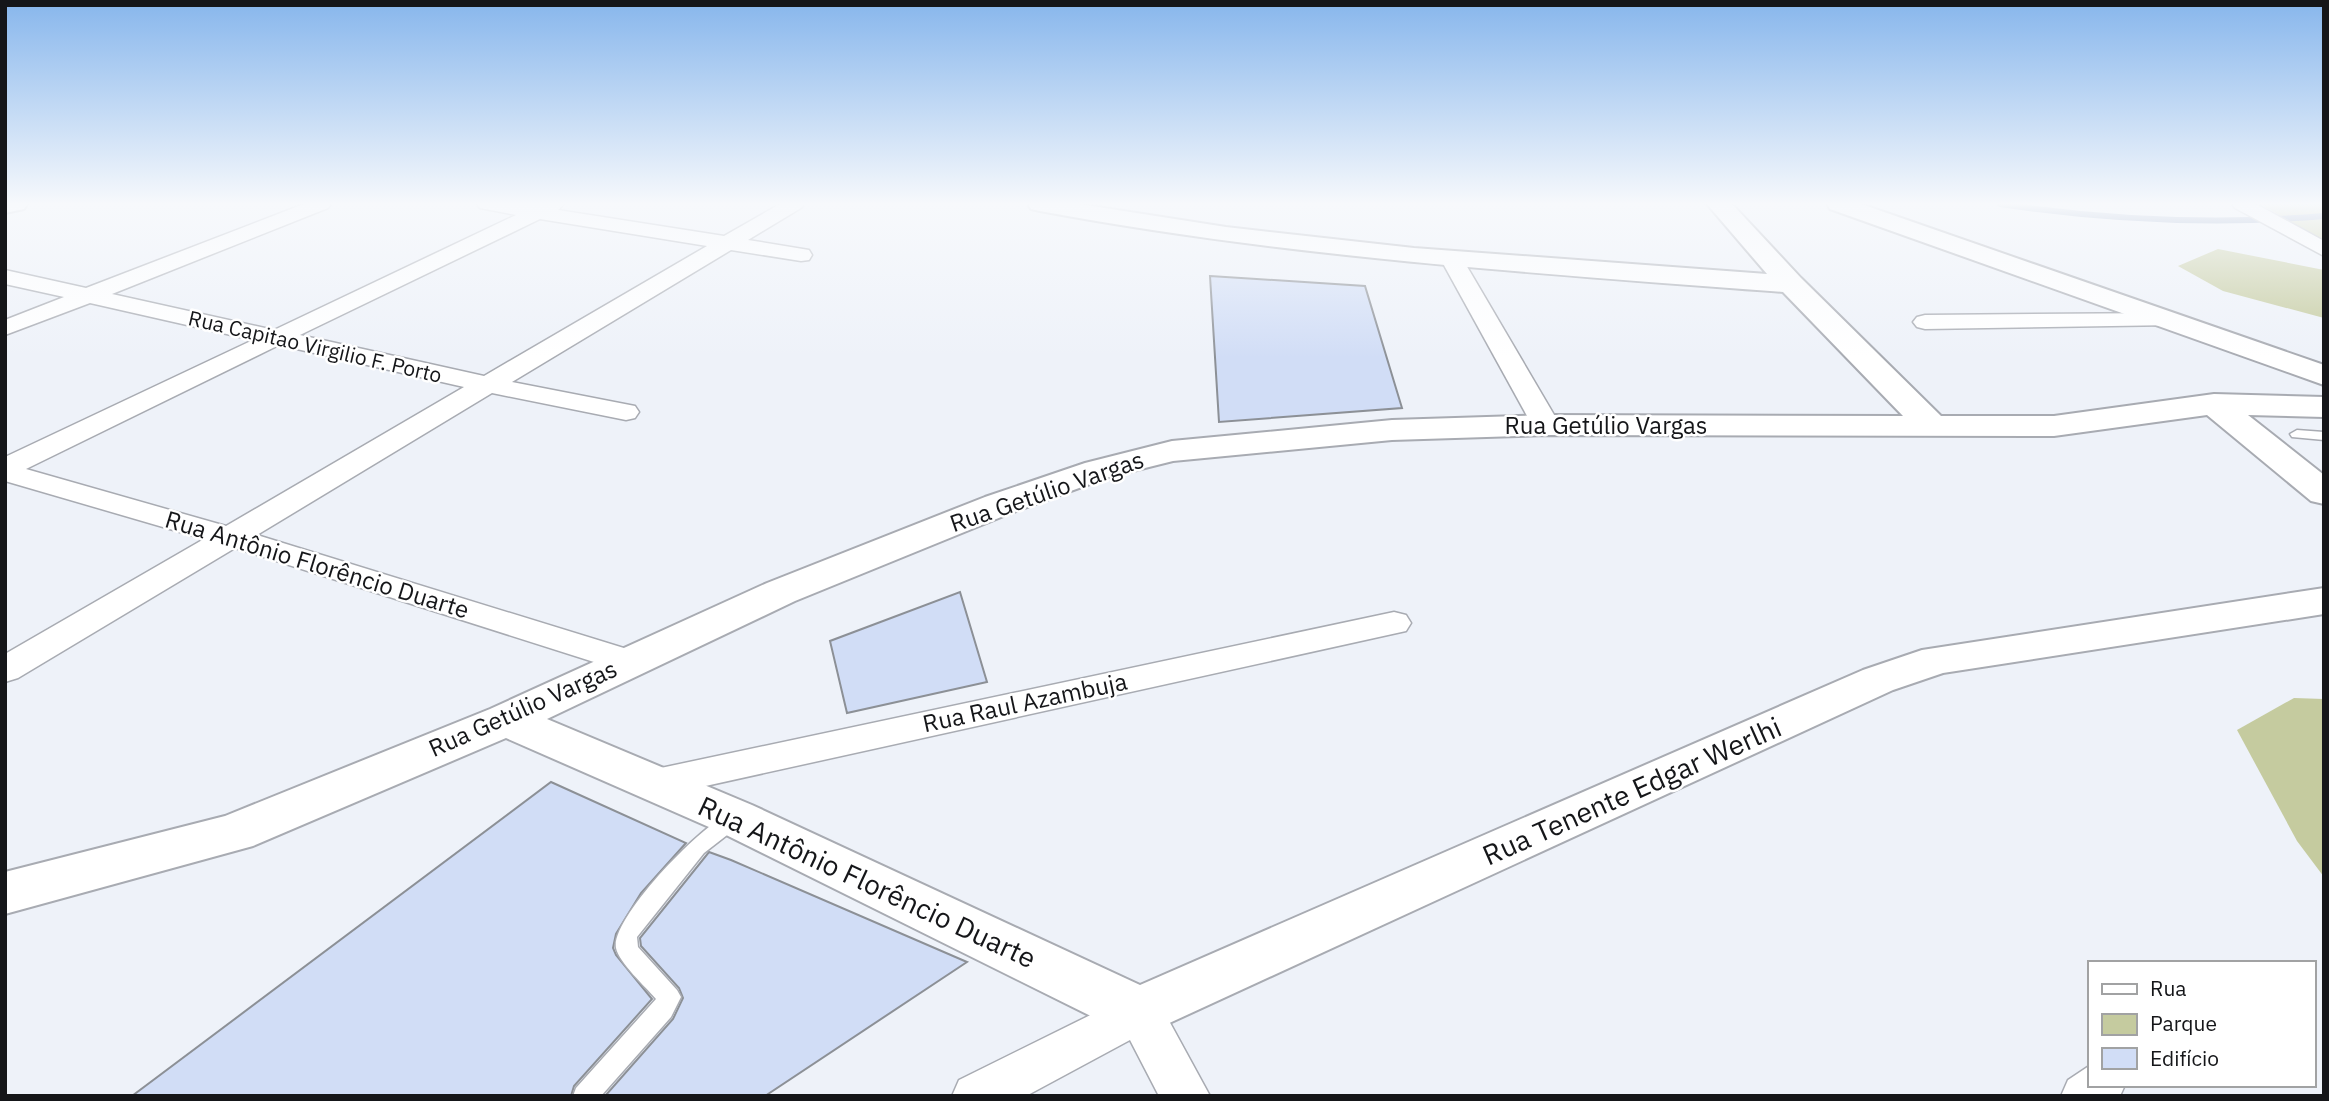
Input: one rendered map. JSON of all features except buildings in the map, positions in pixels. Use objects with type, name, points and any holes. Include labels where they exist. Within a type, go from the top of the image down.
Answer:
[{"type":"street","points":[[5,328],[189,255]]},
{"type":"street","points":[[5,470],[446,255]]},
{"type":"street","points":[[5,670],[708,255]]},
{"type":"street","points":[[797,255],[801,256]]},
{"type":"street","points":[[1420,255],[1791,284]]},
{"type":"street","points":[[1766,255],[1933,426]]},
{"type":"street","points":[[1984,255],[2324,376]]},
{"type":"street","points":[[1451,258],[1546,425]]},
{"type":"street","name":"Rua Capitao Virgilio F. Porto","points":[[5,277],[489,385],[626,412]]},
{"type":"street","points":[[1925,322],[2167,320]]},
{"type":"street","points":[[2214,404],[2324,493]]},
{"type":"street","name":"Rua Getúlio Vargas","points":[[17,883],[235,832],[506,720],[780,592],[998,505],[1097,470],[1172,451],[1231,443],[1392,430],[1546,425],[2054,426],[2214,404],[2324,407]]},
{"type":"street","name":"Rua Antônio Florêncio Duarte","points":[[5,470],[232,537],[628,661]]},
{"type":"street","name":"Rua Tenente Edgar Werlhi","points":[[977,1096],[1139,1012],[1878,680],[1937,660],[2324,601]]},
{"type":"street","name":"Rua Raul Azambuja","points":[[656,783],[1394,623]]},
{"type":"street","name":"Rua Antônio Florêncio Duarte","points":[[506,720],[735,818],[1139,1012]]},
{"type":"street","points":[[1139,1012],[1185,1096]]},
{"type":"lane","points":[[2297,434],[2324,436]]},
{"type":"lane","points":[[584,1096],[663,1010],[669,997],[627,950],[626,937],[633,923],[696,847],[735,818]]},
{"type":"green space","points":[[2203,255],[2250,255],[2324,270],[2324,318],[2223,291],[2178,266]]},
{"type":"green space","points":[[2294,698],[2324,699],[2324,877],[2297,841],[2237,730]]}]
